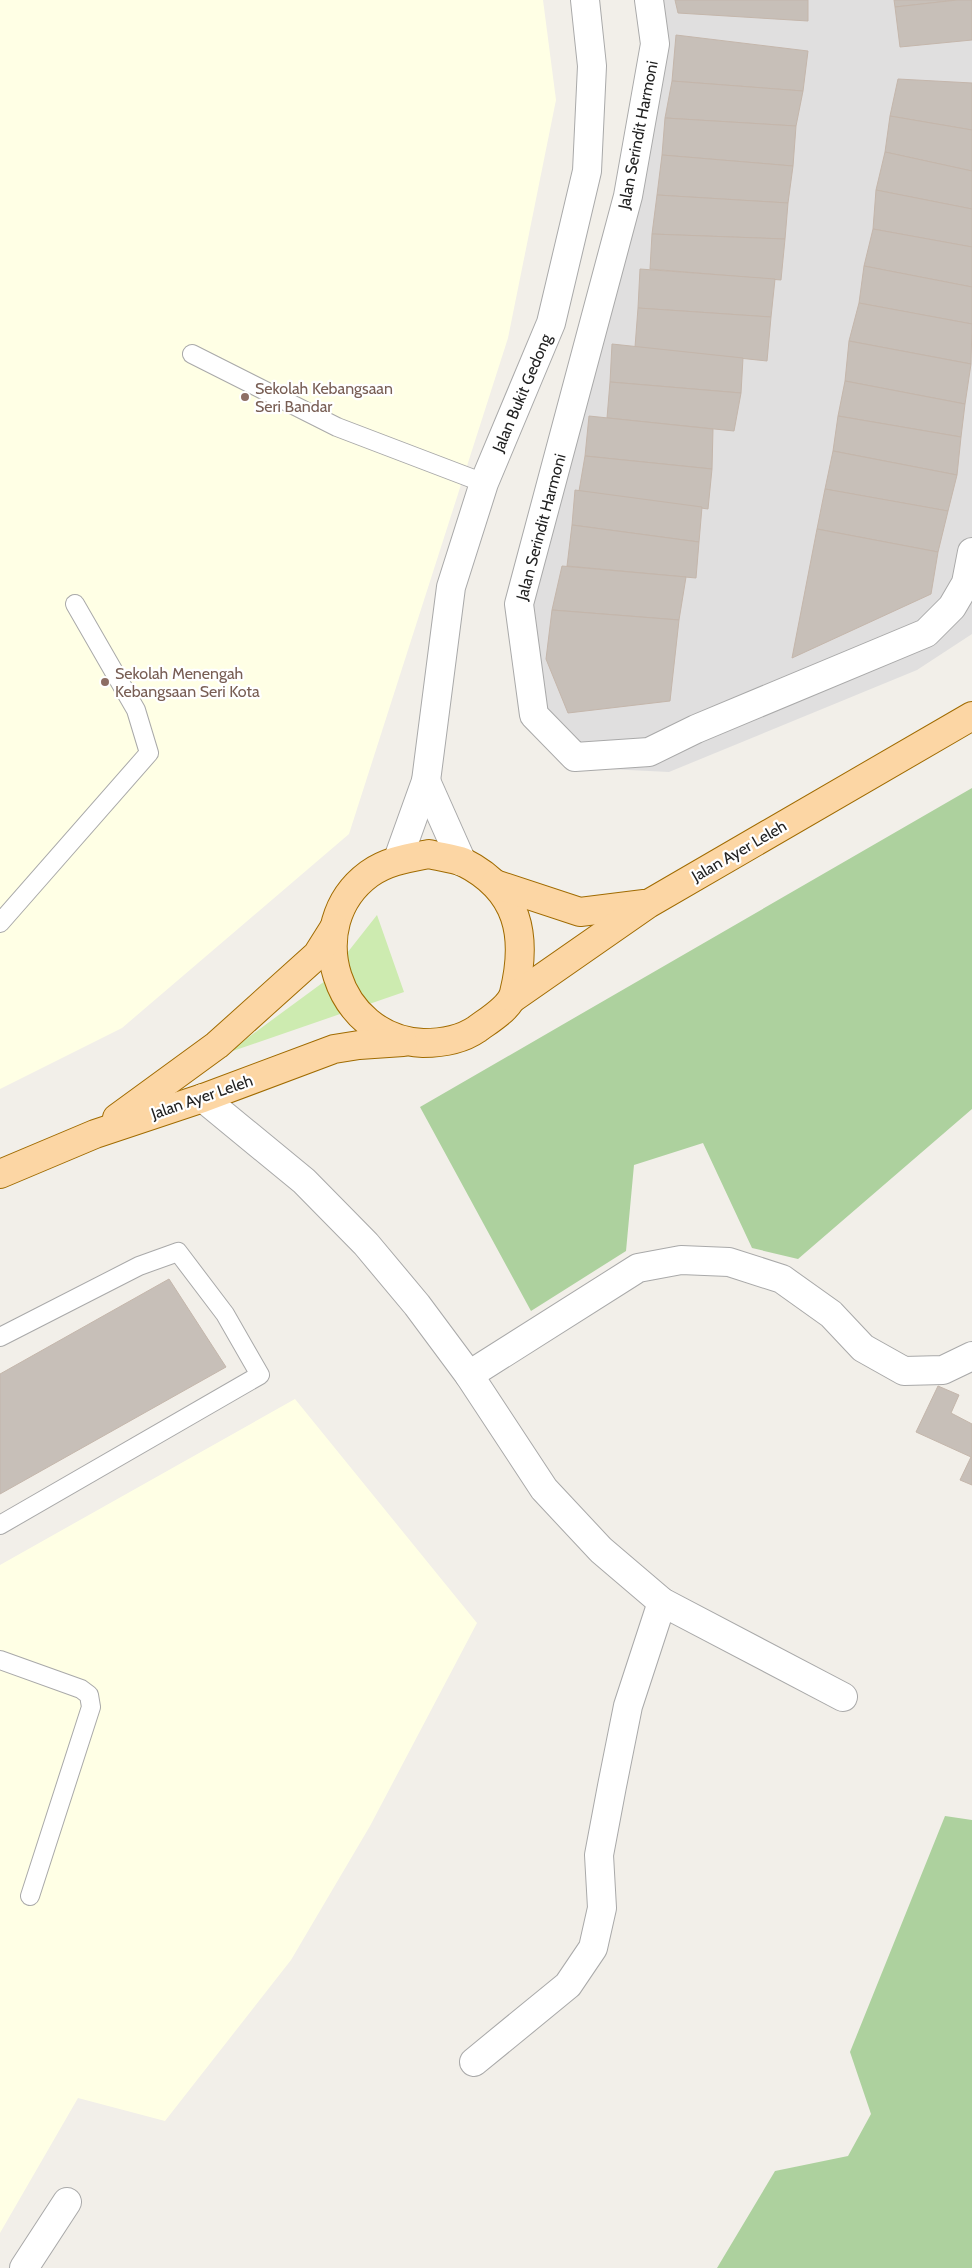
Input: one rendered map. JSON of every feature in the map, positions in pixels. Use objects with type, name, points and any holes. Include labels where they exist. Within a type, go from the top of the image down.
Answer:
[{"type":"main road","name":"Jalan Ayer Leleh","points":[[0,1174],[95,1134],[203,1098],[334,1049],[358,1045],[409,1042],[439,1043],[467,1035],[492,1018],[513,998],[648,904],[972,716]]},
{"type":"main road","points":[[95,1134],[217,1045],[317,955],[334,928],[346,898],[369,874],[398,859],[429,854],[462,862],[495,884],[580,912],[648,904]]},
{"type":"main road","points":[[495,884],[510,904],[520,934],[520,967],[513,998]]},
{"type":"main road","points":[[334,928],[333,961],[341,989],[358,1014],[381,1032],[409,1042]]},
{"type":"street","name":"Jalan Bukit Gedong","points":[[398,859],[426,781],[451,587],[484,483],[551,323],[586,171],[592,66],[585,0]]},
{"type":"street","name":"Jalan Serindit Harmoni","points":[[649,0],[655,44],[628,196],[519,604],[534,715],[575,757],[649,752],[696,729],[926,634],[952,607],[966,583],[972,552]]},
{"type":"street","points":[[426,781],[462,862]]},
{"type":"street","points":[[203,1098],[304,1181],[366,1244],[417,1305],[469,1375],[544,1489],[601,1550],[662,1602],[843,1697]]},
{"type":"street","points":[[469,1375],[638,1268],[681,1260],[729,1262],[782,1279],[831,1314],[863,1348],[904,1371],[943,1370],[972,1356]]},
{"type":"street","points":[[474,2062],[568,1985],[593,1948],[602,1908],[599,1855],[612,1786],[628,1706],[662,1602]]},
{"type":"street","points":[[24,2268],[67,2202]]},
{"type":"lane","points":[[192,354],[337,427],[484,483]]},
{"type":"lane","points":[[0,923],[150,753],[136,710],[75,604]]},
{"type":"lane","points":[[0,1336],[139,1266],[178,1252],[225,1314],[260,1375],[0,1525]]},
{"type":"lane","points":[[0,1660],[81,1689],[89,1695],[91,1707],[30,1896]]},
{"type":"shaded area","name":"Sekolah Kebangsaan Seri Bandar","points":[[0,0],[543,0],[556,100],[508,338],[349,834],[122,1028],[0,1089]]},
{"type":"shaded area","points":[[651,0],[972,0],[972,634],[917,670],[669,772],[568,767],[531,720],[513,607],[638,205]]},
{"type":"shaded area","points":[[295,1399],[477,1623],[370,1826],[291,1960],[165,2121],[78,2098],[0,2233],[0,1565]]},
{"type":"green space","points":[[972,788],[972,1109],[798,1259],[752,1248],[703,1143],[634,1165],[626,1251],[531,1311],[420,1107]]},
{"type":"green space","points":[[377,915],[404,992],[227,1053],[325,981]]},
{"type":"green space","points":[[945,1816],[972,1820],[972,2268],[717,2268],[775,2171],[848,2156],[871,2114],[850,2052]]},
{"type":"building","points":[[675,0],[808,0],[808,21],[678,13]]},
{"type":"building","points":[[894,0],[957,0],[895,7]]},
{"type":"building","points":[[972,0],[972,40],[900,47],[895,7]]},
{"type":"building","points":[[676,35],[808,51],[803,91],[672,81]]},
{"type":"building","points":[[898,79],[972,83],[972,130],[890,116]]},
{"type":"building","points":[[672,81],[803,91],[796,126],[665,118]]},
{"type":"building","points":[[890,116],[972,130],[972,171],[885,152]]},
{"type":"building","points":[[665,118],[796,126],[793,166],[662,155]]},
{"type":"building","points":[[885,152],[972,171],[972,209],[876,190]]},
{"type":"building","points":[[662,155],[793,166],[788,203],[657,195]]},
{"type":"building","points":[[876,190],[972,209],[972,247],[873,229]]},
{"type":"building","points":[[657,195],[788,203],[785,239],[652,234]]},
{"type":"building","points":[[873,229],[972,247],[972,287],[864,266]]},
{"type":"building","points":[[652,234],[785,239],[781,280],[650,269]]},
{"type":"building","points":[[864,266],[972,287],[972,324],[859,303]]},
{"type":"building","points":[[640,269],[775,279],[771,317],[638,308]]},
{"type":"building","points":[[859,303],[972,324],[971,364],[849,341]]},
{"type":"building","points":[[638,308],[771,317],[767,361],[635,347]]},
{"type":"building","points":[[849,341],[971,364],[965,404],[845,381]]},
{"type":"building","points":[[612,344],[743,358],[741,393],[610,382]]},
{"type":"building","points":[[845,381],[965,404],[961,437],[838,416]]},
{"type":"building","points":[[610,382],[741,393],[734,431],[607,418]]},
{"type":"building","points":[[589,416],[713,429],[712,469],[585,456]]},
{"type":"building","points":[[838,416],[961,437],[957,475],[833,451]]},
{"type":"building","points":[[833,451],[957,475],[948,511],[825,489]]},
{"type":"building","points":[[585,456],[712,469],[708,509],[579,491]]},
{"type":"building","points":[[825,489],[948,511],[938,552],[817,529]]},
{"type":"building","points":[[575,490],[702,507],[699,542],[572,525]]},
{"type":"building","points":[[572,525],[699,542],[696,578],[567,566]]},
{"type":"building","points":[[817,529],[938,552],[931,594],[792,658]]},
{"type":"building","points":[[562,566],[686,577],[679,620],[552,610]]},
{"type":"building","points":[[552,610],[679,620],[670,701],[568,713],[546,659]]},
{"type":"building","points":[[169,1279],[226,1367],[0,1494],[0,1374]]},
{"type":"building","points":[[938,1386],[959,1395],[951,1413],[972,1424],[972,1485],[960,1480],[971,1457],[916,1432]]},
{"type":"place","name":"Sekolah Kebangsaan Seri Bandar","points":[[245,397]]},
{"type":"place","name":"Sekolah Menengah Kebangsaan Seri Kota","points":[[105,682]]}]
